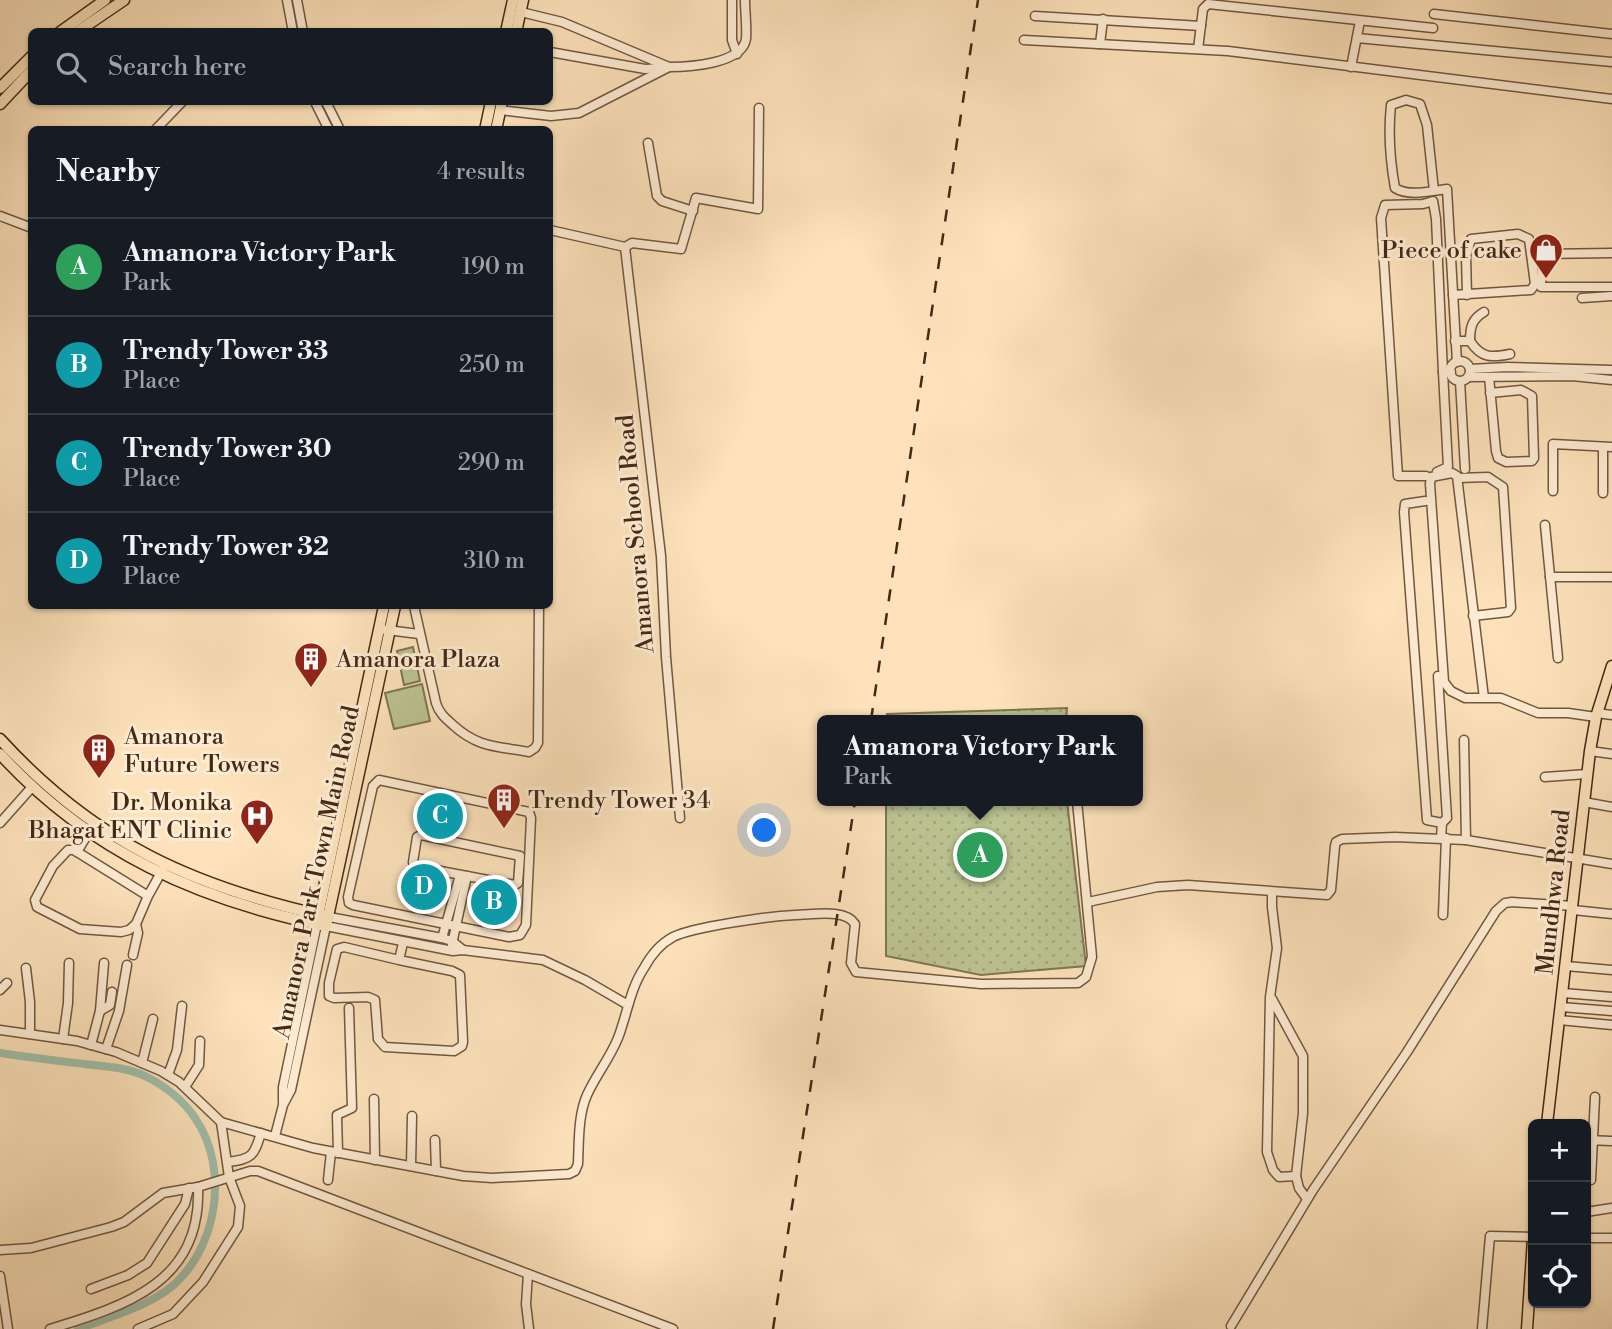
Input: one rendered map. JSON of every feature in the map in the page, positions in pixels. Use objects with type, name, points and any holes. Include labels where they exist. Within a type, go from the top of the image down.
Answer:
[{"type":"main road","points":[[66,28],[105,0]]},
{"type":"main road","points":[[83,28],[124,0]]},
{"type":"main road","points":[[507,28],[513,0]]},
{"type":"main road","points":[[517,28],[523,0]]},
{"type":"main road","points":[[0,88],[28,60]]},
{"type":"main road","points":[[0,104],[28,74]]},
{"type":"main road","points":[[486,126],[490,105]]},
{"type":"main road","points":[[497,126],[501,106]]},
{"type":"main road","name":"Amanora Park Town Main Road","points":[[323,920],[384,630],[384,609]]},
{"type":"main road","name":"Amanora Park Town Main Road","points":[[384,630],[394,609]]},
{"type":"main road","name":"Mundhwa Road","points":[[1548,1119],[1590,751],[1597,715],[1611,671]]},
{"type":"main road","points":[[0,739],[25,766],[80,813],[163,869]]},
{"type":"main road","points":[[0,754],[32,787],[89,832],[117,850],[163,869],[323,920]]},
{"type":"main road","points":[[1527,1329],[1533,1245]]},
{"type":"street","points":[[287,0],[292,28]]},
{"type":"street","points":[[297,0],[302,28]]},
{"type":"street","points":[[732,0],[732,40],[737,54]]},
{"type":"street","points":[[553,53],[645,69],[703,65],[737,54],[746,41],[745,0]]},
{"type":"street","points":[[1198,49],[1203,9],[1208,4],[1433,28]]},
{"type":"street","points":[[521,12],[562,22],[669,67]]},
{"type":"street","points":[[1434,14],[1612,34]]},
{"type":"street","points":[[1035,16],[1201,26]]},
{"type":"street","points":[[1100,44],[1103,19]]},
{"type":"street","points":[[1351,67],[1360,21]]},
{"type":"street","points":[[1357,38],[1612,62]]},
{"type":"street","points":[[1024,40],[1198,49],[1612,99]]},
{"type":"street","points":[[501,106],[551,116],[579,113],[669,67]]},
{"type":"street","points":[[1434,191],[1427,125],[1420,104],[1406,100],[1391,105],[1390,151],[1395,188],[1402,192],[1434,191],[1447,189],[1457,362]]},
{"type":"street","points":[[159,126],[179,105]]},
{"type":"street","points":[[316,105],[327,126]]},
{"type":"street","points":[[328,105],[338,126]]},
{"type":"street","points":[[553,231],[625,247],[632,243],[681,249],[696,198],[758,209],[760,108]]},
{"type":"street","points":[[648,143],[657,195],[662,201],[693,211]]},
{"type":"street","points":[[1433,201],[1447,372],[1448,467],[1426,475],[1398,477],[1381,218],[1385,205],[1423,204],[1433,201]]},
{"type":"street","points":[[0,216],[28,226]]},
{"type":"street","points":[[1452,295],[1467,295],[1531,290],[1535,284],[1529,239],[1518,234],[1471,239],[1466,256],[1467,295]]},
{"type":"street","name":"Amanora School Road","points":[[625,247],[661,556],[666,657],[680,818]]},
{"type":"street","points":[[1612,253],[1542,254],[1541,287],[1612,287]]},
{"type":"street","points":[[1582,298],[1612,296]]},
{"type":"street","points":[[1484,312],[1475,317],[1470,330],[1470,341],[1477,352],[1489,356],[1510,354]]},
{"type":"street","points":[[1455,341],[1470,341]]},
{"type":"street","points":[[1447,372],[1457,362]]},
{"type":"street","points":[[1457,362],[1466,363],[1465,469]]},
{"type":"street","points":[[1447,372],[1454,379],[1508,367],[1612,370]]},
{"type":"street","points":[[1466,375],[1572,376],[1612,380]]},
{"type":"street","points":[[1489,377],[1490,393],[1498,458],[1507,461],[1532,461],[1532,396],[1521,390],[1490,393]]},
{"type":"street","points":[[1553,491],[1553,444],[1608,447],[1603,493]]},
{"type":"street","points":[[1473,616],[1508,612],[1511,608],[1503,487],[1488,477],[1458,478],[1452,473],[1431,477],[1444,682],[1451,691],[1465,698],[1511,700],[1538,713],[1612,715]]},
{"type":"street","points":[[1426,475],[1425,501],[1447,818],[1442,823]]},
{"type":"street","points":[[1458,478],[1485,698]]},
{"type":"street","points":[[1425,501],[1405,504],[1404,512],[1427,820],[1442,823]]},
{"type":"street","points":[[1545,525],[1558,658]]},
{"type":"street","points":[[1550,577],[1612,577]]},
{"type":"street","points":[[415,609],[436,703],[443,716],[478,743],[529,752],[538,743],[539,609]]},
{"type":"street","points":[[384,630],[419,634]]},
{"type":"street","points":[[1464,740],[1466,840]]},
{"type":"street","points":[[1590,751],[1612,754]]},
{"type":"street","points":[[1545,777],[1587,774]]},
{"type":"street","points":[[379,780],[526,810],[530,815],[524,930],[514,938],[452,925],[349,902],[373,786],[379,780]]},
{"type":"street","points":[[0,823],[32,787]]},
{"type":"street","points":[[1584,803],[1612,807]]},
{"type":"street","points":[[0,1030],[91,1045],[142,1063],[168,1075],[185,1087],[221,1122],[261,1133],[335,1152],[436,1171],[492,1178],[559,1177],[575,1171],[578,1164],[586,1097],[617,1039],[643,969],[655,952],[675,936],[757,919],[838,914],[853,920],[855,924],[851,963],[856,972],[862,974],[890,974],[981,984],[1078,982],[1086,977],[1091,968],[1088,902],[1078,806]]},
{"type":"street","points":[[1442,823],[1443,915]]},
{"type":"street","points":[[77,852],[89,832]]},
{"type":"street","points":[[418,836],[521,857],[516,885],[464,875],[413,865],[418,836]]},
{"type":"street","points":[[1088,902],[1157,887],[1180,885],[1318,896],[1330,893],[1335,846],[1339,839],[1395,837],[1466,840],[1612,864]]},
{"type":"street","points":[[148,896],[77,852],[68,850],[53,866],[35,900],[37,907],[80,929],[121,932],[136,924],[163,869]]},
{"type":"street","points":[[451,946],[452,925],[464,875]]},
{"type":"street","points":[[1272,892],[1277,948],[1270,997],[1267,1152],[1273,1170],[1279,1177],[1296,1176]]},
{"type":"street","points":[[1231,1326],[1307,1199],[1500,907],[1512,902],[1612,914]]},
{"type":"street","points":[[323,920],[442,939],[451,946]]},
{"type":"street","points":[[323,920],[403,943],[451,946],[463,950],[542,960],[585,980],[628,1005]]},
{"type":"street","name":"Amanora Park Town Main Road","points":[[275,1136],[291,1090],[299,1034],[323,920]]},
{"type":"street","points":[[133,955],[138,933],[136,924]]},
{"type":"street","points":[[442,939],[452,925]]},
{"type":"street","points":[[399,960],[403,943]]},
{"type":"street","points":[[340,947],[399,960],[460,975],[463,1042],[459,1049],[454,1051],[385,1047],[378,1039],[375,1000],[368,997],[329,996],[333,962],[340,947]]},
{"type":"street","points":[[63,1039],[68,1003],[69,962]]},
{"type":"street","points":[[91,1045],[100,1011],[104,963]]},
{"type":"street","points":[[106,1049],[120,1011],[127,965]]},
{"type":"street","points":[[1566,966],[1612,970]]},
{"type":"street","points":[[26,968],[30,1034]]},
{"type":"street","points":[[0,990],[7,983]]},
{"type":"street","points":[[100,1011],[110,1006],[112,992]]},
{"type":"street","points":[[1563,993],[1612,997]]},
{"type":"street","points":[[1270,997],[1303,1056],[1303,1113],[1296,1176],[1299,1188],[1307,1199]]},
{"type":"street","points":[[168,1075],[177,1049],[181,1006]]},
{"type":"street","points":[[1561,1007],[1612,1011]]},
{"type":"street","points":[[328,1180],[335,1152],[337,1115],[352,1108],[349,1008]]},
{"type":"street","points":[[142,1063],[153,1019]]},
{"type":"street","points":[[1559,1020],[1612,1025]]},
{"type":"street","points":[[185,1087],[199,1065],[200,1041]]},
{"type":"street","points":[[1591,1126],[1595,1097]]},
{"type":"street","points":[[374,1099],[375,1160]]},
{"type":"street","points":[[411,1166],[412,1116]]},
{"type":"street","points":[[138,1329],[173,1314],[203,1282],[239,1227],[240,1206],[229,1177],[221,1122]]},
{"type":"street","points":[[228,1162],[244,1160],[252,1155],[261,1133]]},
{"type":"street","points":[[435,1140],[436,1171]]},
{"type":"street","points":[[1591,1140],[1611,1141]]},
{"type":"street","points":[[0,1250],[31,1248],[111,1227],[124,1222],[163,1193],[258,1171],[673,1329]]},
{"type":"street","points":[[91,1289],[128,1275],[148,1263],[193,1187]]},
{"type":"street","points":[[50,1329],[132,1299],[152,1288],[168,1274],[194,1234],[199,1206],[193,1187]]},
{"type":"street","points":[[1591,1211],[1612,1208]]},
{"type":"street","points":[[1482,1329],[1490,1236],[1528,1238]]},
{"type":"street","points":[[1591,1238],[1612,1238]]},
{"type":"street","points":[[528,1274],[526,1304],[529,1329]]},
{"type":"street","points":[[0,1276],[8,1329]]},
{"type":"green space","points":[[413,647],[420,681],[404,685],[397,651]]},
{"type":"green space","points":[[422,684],[430,721],[394,729],[385,693]]},
{"type":"green space","points":[[1067,708],[1066,715],[887,714]]},
{"type":"green space","points":[[886,806],[1068,806],[1086,966],[981,975],[886,956]]},
{"type":"waterway","points":[[0,1053],[116,1068],[147,1077],[174,1094],[191,1112],[206,1139],[213,1162],[215,1186],[207,1234],[197,1256],[183,1275],[166,1291],[145,1303],[78,1329]]},
{"type":"railway","points":[[872,715],[978,0]]},
{"type":"railway","points":[[773,1329],[854,806]]},
{"type":"place","name":"Piece of cake","points":[[1546,280]]},
{"type":"place","name":"Amanora Plaza","points":[[311,689]]},
{"type":"place","name":"Amanora Future Towers","points":[[99,780]]},
{"type":"place","name":"Trendy Tower 30","points":[[440,816]]},
{"type":"place","name":"Trendy Tower 34","points":[[504,830]]},
{"type":"place","name":"Dr. Monika Bhagat ENT Clinic","points":[[257,846]]},
{"type":"place","name":"Amanora Victory Park","points":[[980,855]]},
{"type":"place","name":"Trendy Tower 32","points":[[424,887]]},
{"type":"place","name":"Trendy Tower 33","points":[[494,902]]}]
